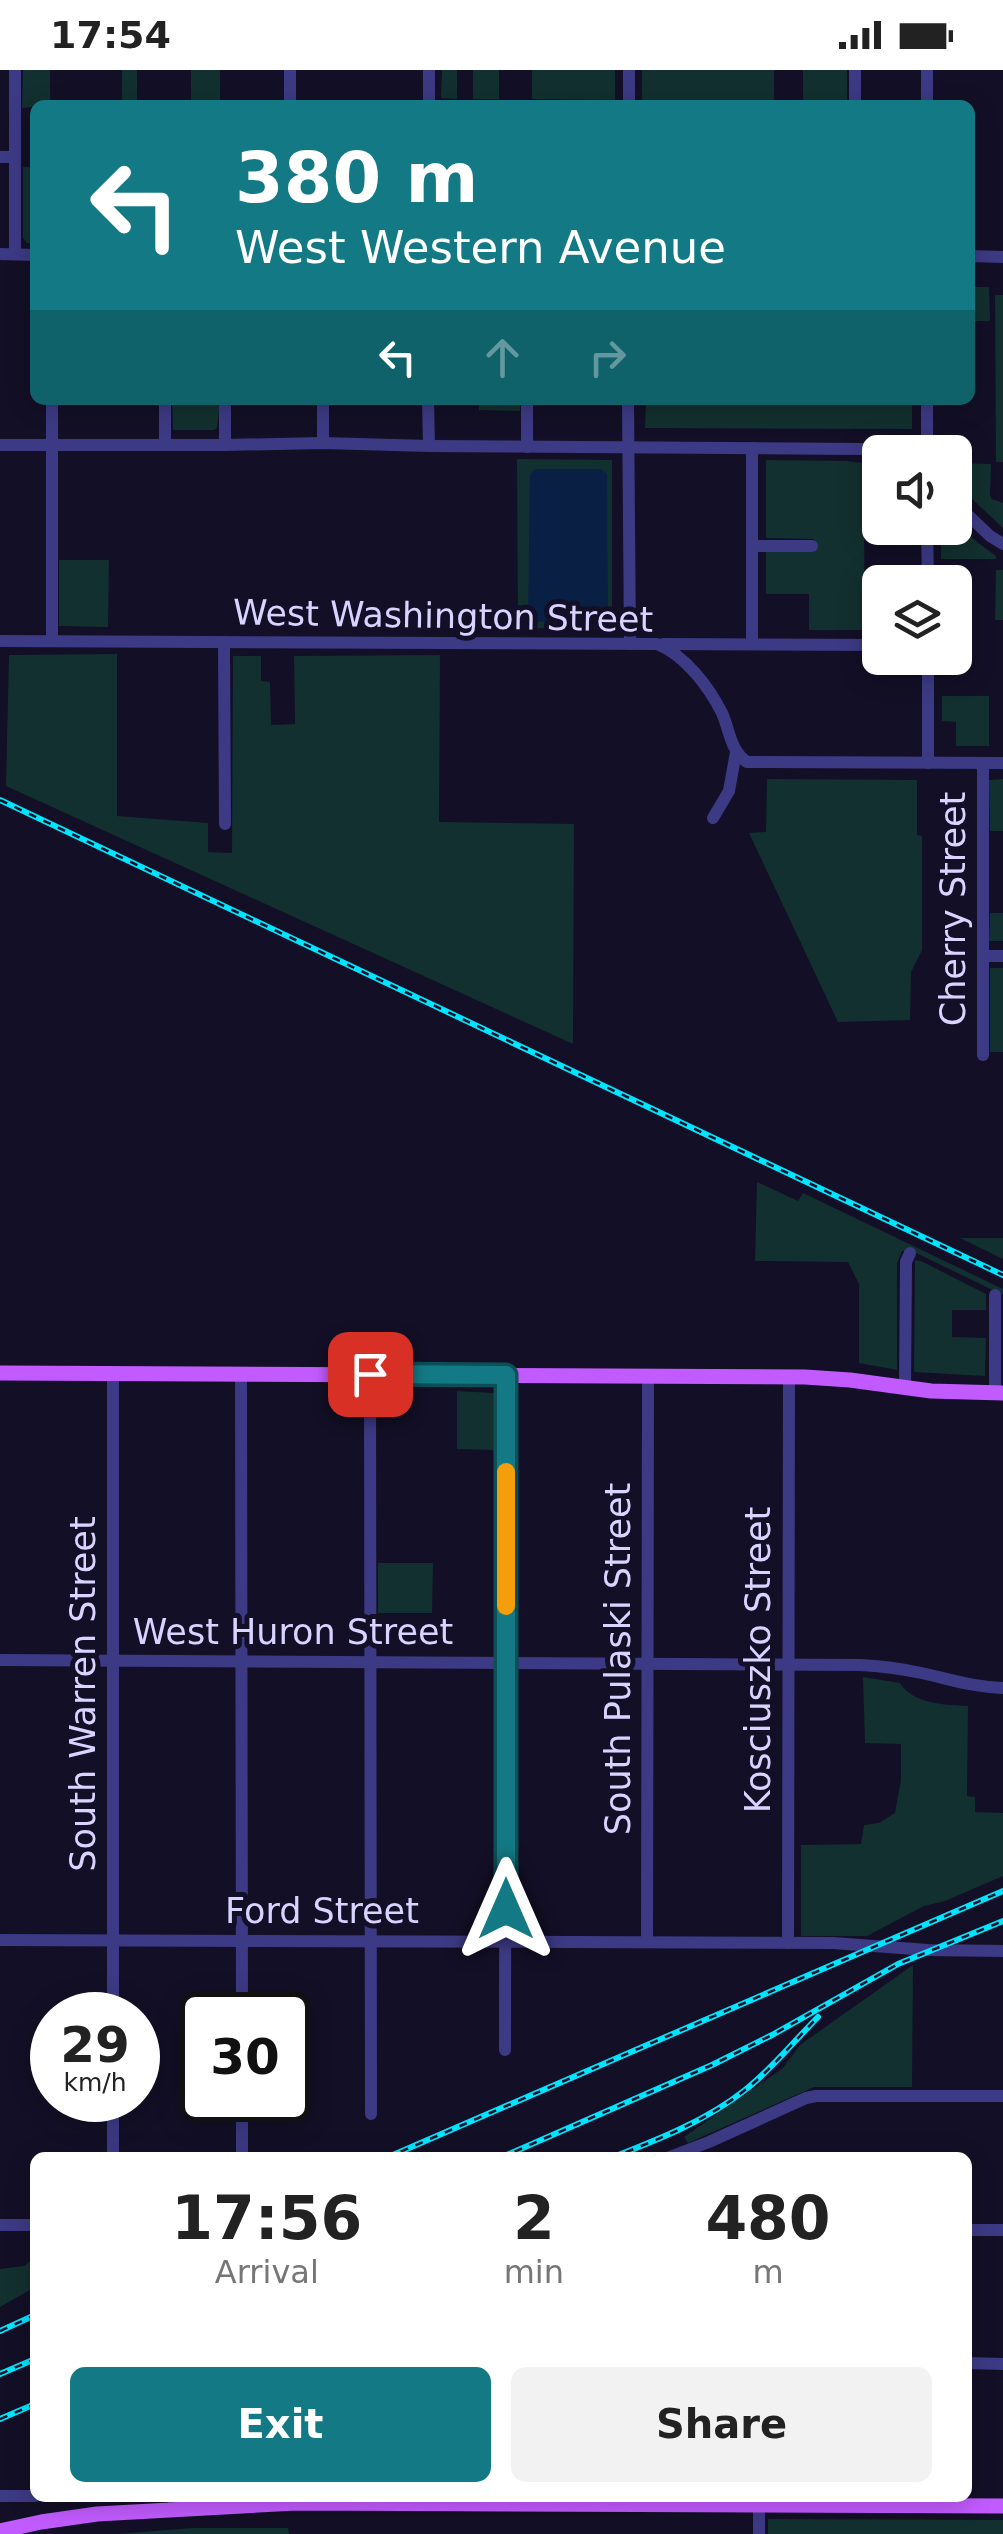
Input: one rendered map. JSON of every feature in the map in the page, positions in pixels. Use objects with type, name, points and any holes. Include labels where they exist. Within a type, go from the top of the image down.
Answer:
[{"type":"main road","points":[[0,1373],[789,1377],[999,1393]]},
{"type":"main road","points":[[0,2531],[96,2514],[218,2502],[319,2502]]},
{"type":"main road","points":[[675,2502],[781,2502]]},
{"type":"main road","points":[[831,2502],[1003,2506]]},
{"type":"street","points":[[7,254],[15,158],[15,70]]},
{"type":"street","points":[[290,70],[290,100]]},
{"type":"street","points":[[429,70],[429,100]]},
{"type":"street","points":[[629,100],[630,70]]},
{"type":"street","points":[[855,70],[855,100]]},
{"type":"street","points":[[927,70],[927,100]]},
{"type":"street","points":[[0,158],[15,158]]},
{"type":"street","points":[[975,256],[1003,257]]},
{"type":"street","points":[[52,405],[52,641]]},
{"type":"street","points":[[165,405],[165,445]]},
{"type":"street","points":[[225,405],[225,445]]},
{"type":"street","points":[[323,405],[323,443]]},
{"type":"street","points":[[428,405],[429,446]]},
{"type":"street","points":[[526,405],[527,447]]},
{"type":"street","points":[[628,405],[630,644]]},
{"type":"street","points":[[927,405],[927,435]]},
{"type":"street","points":[[0,444],[862,449]]},
{"type":"street","points":[[752,448],[752,644]]},
{"type":"street","points":[[972,519],[1003,544]]},
{"type":"street","points":[[752,546],[812,546]]},
{"type":"street","name":"West Washington Street","points":[[0,640],[657,644],[680,658],[703,684],[721,712],[736,752]]},
{"type":"street","points":[[224,642],[225,824]]},
{"type":"street","points":[[657,644],[862,644]]},
{"type":"street","points":[[928,675],[928,763]]},
{"type":"street","points":[[736,752],[747,762],[758,763],[1003,763]]},
{"type":"street","points":[[713,818],[729,791],[736,752]]},
{"type":"street","name":"Cherry Street","points":[[982,1055],[983,763]]},
{"type":"street","points":[[983,956],[1003,956]]},
{"type":"street","points":[[905,1388],[906,1262],[910,1253]]},
{"type":"street","points":[[995,1295],[999,1393]]},
{"type":"street","name":"South Warren Street","points":[[113,1373],[113,1992]]},
{"type":"street","points":[[241,1374],[242,1992]]},
{"type":"street","points":[[370,1374],[372,2114]]},
{"type":"street","points":[[504,2050],[506,1375]]},
{"type":"street","name":"South Pulaski Street","points":[[647,1942],[648,1376]]},
{"type":"street","name":"Kosciuszko Street","points":[[788,1943],[789,1377]]},
{"type":"street","name":"West Huron Street","points":[[0,1660],[788,1665],[893,1668],[971,1686],[1003,1688]]},
{"type":"street","name":"Ford Street","points":[[0,1940],[834,1943],[1003,1951]]},
{"type":"street","points":[[682,2152],[816,2096],[1003,2096]]},
{"type":"street","points":[[113,2122],[113,2152]]},
{"type":"street","points":[[242,2122],[242,2152]]},
{"type":"street","points":[[0,2225],[30,2225]]},
{"type":"street","points":[[972,2230],[1003,2230]]},
{"type":"street","points":[[972,2363],[1003,2364]]},
{"type":"street","points":[[0,2496],[30,2496]]},
{"type":"street","points":[[759,2505],[759,2534]]},
{"type":"green space","points":[[23,70],[50,70],[50,100],[30,100],[30,107],[22,108]]},
{"type":"green space","points":[[122,70],[137,70],[137,100],[122,100]]},
{"type":"green space","points":[[191,70],[220,70],[220,100],[191,100]]},
{"type":"green space","points":[[442,70],[457,70],[457,99],[441,98]]},
{"type":"green space","points":[[473,70],[499,70],[499,99],[473,99]]},
{"type":"green space","points":[[532,70],[615,70],[615,100],[532,99]]},
{"type":"green space","points":[[642,70],[774,70],[774,100],[642,100]]},
{"type":"green space","points":[[803,70],[847,70],[847,100],[803,100]]},
{"type":"green space","points":[[23,167],[30,167],[30,243],[23,238]]},
{"type":"green space","points":[[975,287],[989,287],[990,321],[975,321]]},
{"type":"green space","points":[[995,295],[1003,295],[1003,462],[996,462]]},
{"type":"green space","points":[[172,405],[219,405],[214,430],[173,430]]},
{"type":"green space","points":[[479,405],[520,405],[520,411],[479,410]]},
{"type":"green space","points":[[646,405],[912,405],[912,429],[645,428]]},
{"type":"green space","points":[[517,459],[612,460],[612,629],[518,628]]},
{"type":"green space","points":[[766,460],[862,463],[862,630],[809,630],[809,594],[766,594],[766,552],[814,551],[814,539],[766,538]]},
{"type":"green space","points":[[972,463],[991,464],[990,495],[1003,503],[1003,528],[972,499]]},
{"type":"green space","points":[[972,537],[996,556],[996,559],[941,559],[941,545],[972,545]]},
{"type":"green space","points":[[59,560],[109,560],[108,627],[59,626]]},
{"type":"green space","points":[[996,570],[1003,570],[1003,620],[995,620]]},
{"type":"green space","points":[[117,654],[117,816],[208,823],[208,852],[232,853],[233,656],[261,656],[261,681],[270,682],[271,725],[295,724],[294,656],[440,655],[439,822],[574,824],[573,1044],[6,786],[9,655]]},
{"type":"green space","points":[[942,696],[989,696],[989,746],[956,746],[956,722],[942,721]]},
{"type":"green space","points":[[767,779],[917,780],[917,835],[922,836],[922,950],[911,972],[910,1020],[838,1022],[749,833],[766,832]]},
{"type":"green space","points":[[1003,779],[1003,831],[990,831],[989,780]]},
{"type":"green space","points":[[990,913],[1003,913],[1003,941],[989,941]]},
{"type":"green space","points":[[990,968],[1003,968],[1003,1052],[990,1052]]},
{"type":"green space","points":[[757,1182],[798,1201],[803,1193],[1003,1289],[1003,1295],[910,1250],[902,1251],[897,1263],[897,1370],[859,1363],[859,1284],[848,1262],[755,1261]]},
{"type":"green space","points":[[960,1238],[1003,1238],[1003,1259]]},
{"type":"green space","points":[[915,1260],[986,1294],[986,1310],[952,1310],[952,1337],[986,1338],[985,1376],[914,1372]]},
{"type":"green space","points":[[457,1391],[494,1393],[495,1450],[457,1449]]},
{"type":"green space","points":[[378,1563],[433,1563],[432,1613],[378,1613]]},
{"type":"green space","points":[[863,1677],[900,1683],[913,1695],[930,1702],[968,1706],[967,1796],[975,1797],[975,1812],[1003,1813],[1003,1876],[924,1906],[867,1936],[801,1936],[801,1845],[861,1844],[864,1825],[879,1823],[895,1813],[901,1780],[901,1744],[865,1743]]},
{"type":"green space","points":[[913,1965],[912,2087],[814,2087],[688,2143],[684,2137],[783,2068],[800,2045]]},
{"type":"green space","points":[[30,2262],[30,2290],[0,2307],[0,2269]]},
{"type":"green space","points":[[768,2519],[1003,2520],[1003,2534],[768,2534]]},
{"type":"green space","points":[[192,2528],[288,2528],[289,2534],[117,2534]]},
{"type":"water","points":[[536,469],[601,469],[607,474],[608,618],[603,622],[533,622],[528,616],[530,474]]},
{"type":"railway","points":[[0,800],[1003,1275]]},
{"type":"railway","points":[[400,2152],[1003,1891]]},
{"type":"railway","points":[[514,2152],[712,2065],[898,1964],[1003,1921]]},
{"type":"railway","points":[[625,2152],[681,2129],[730,2101],[764,2073],[818,2017]]},
{"type":"railway","points":[[0,2331],[30,2317]]},
{"type":"railway","points":[[0,2374],[30,2361]]},
{"type":"railway","points":[[0,2419],[30,2406]]},
{"type":"slow traffic","points":[[506,1472],[506,1606]]},
{"type":"route","points":[[370,1374],[506,1375],[506,1909]]}]
